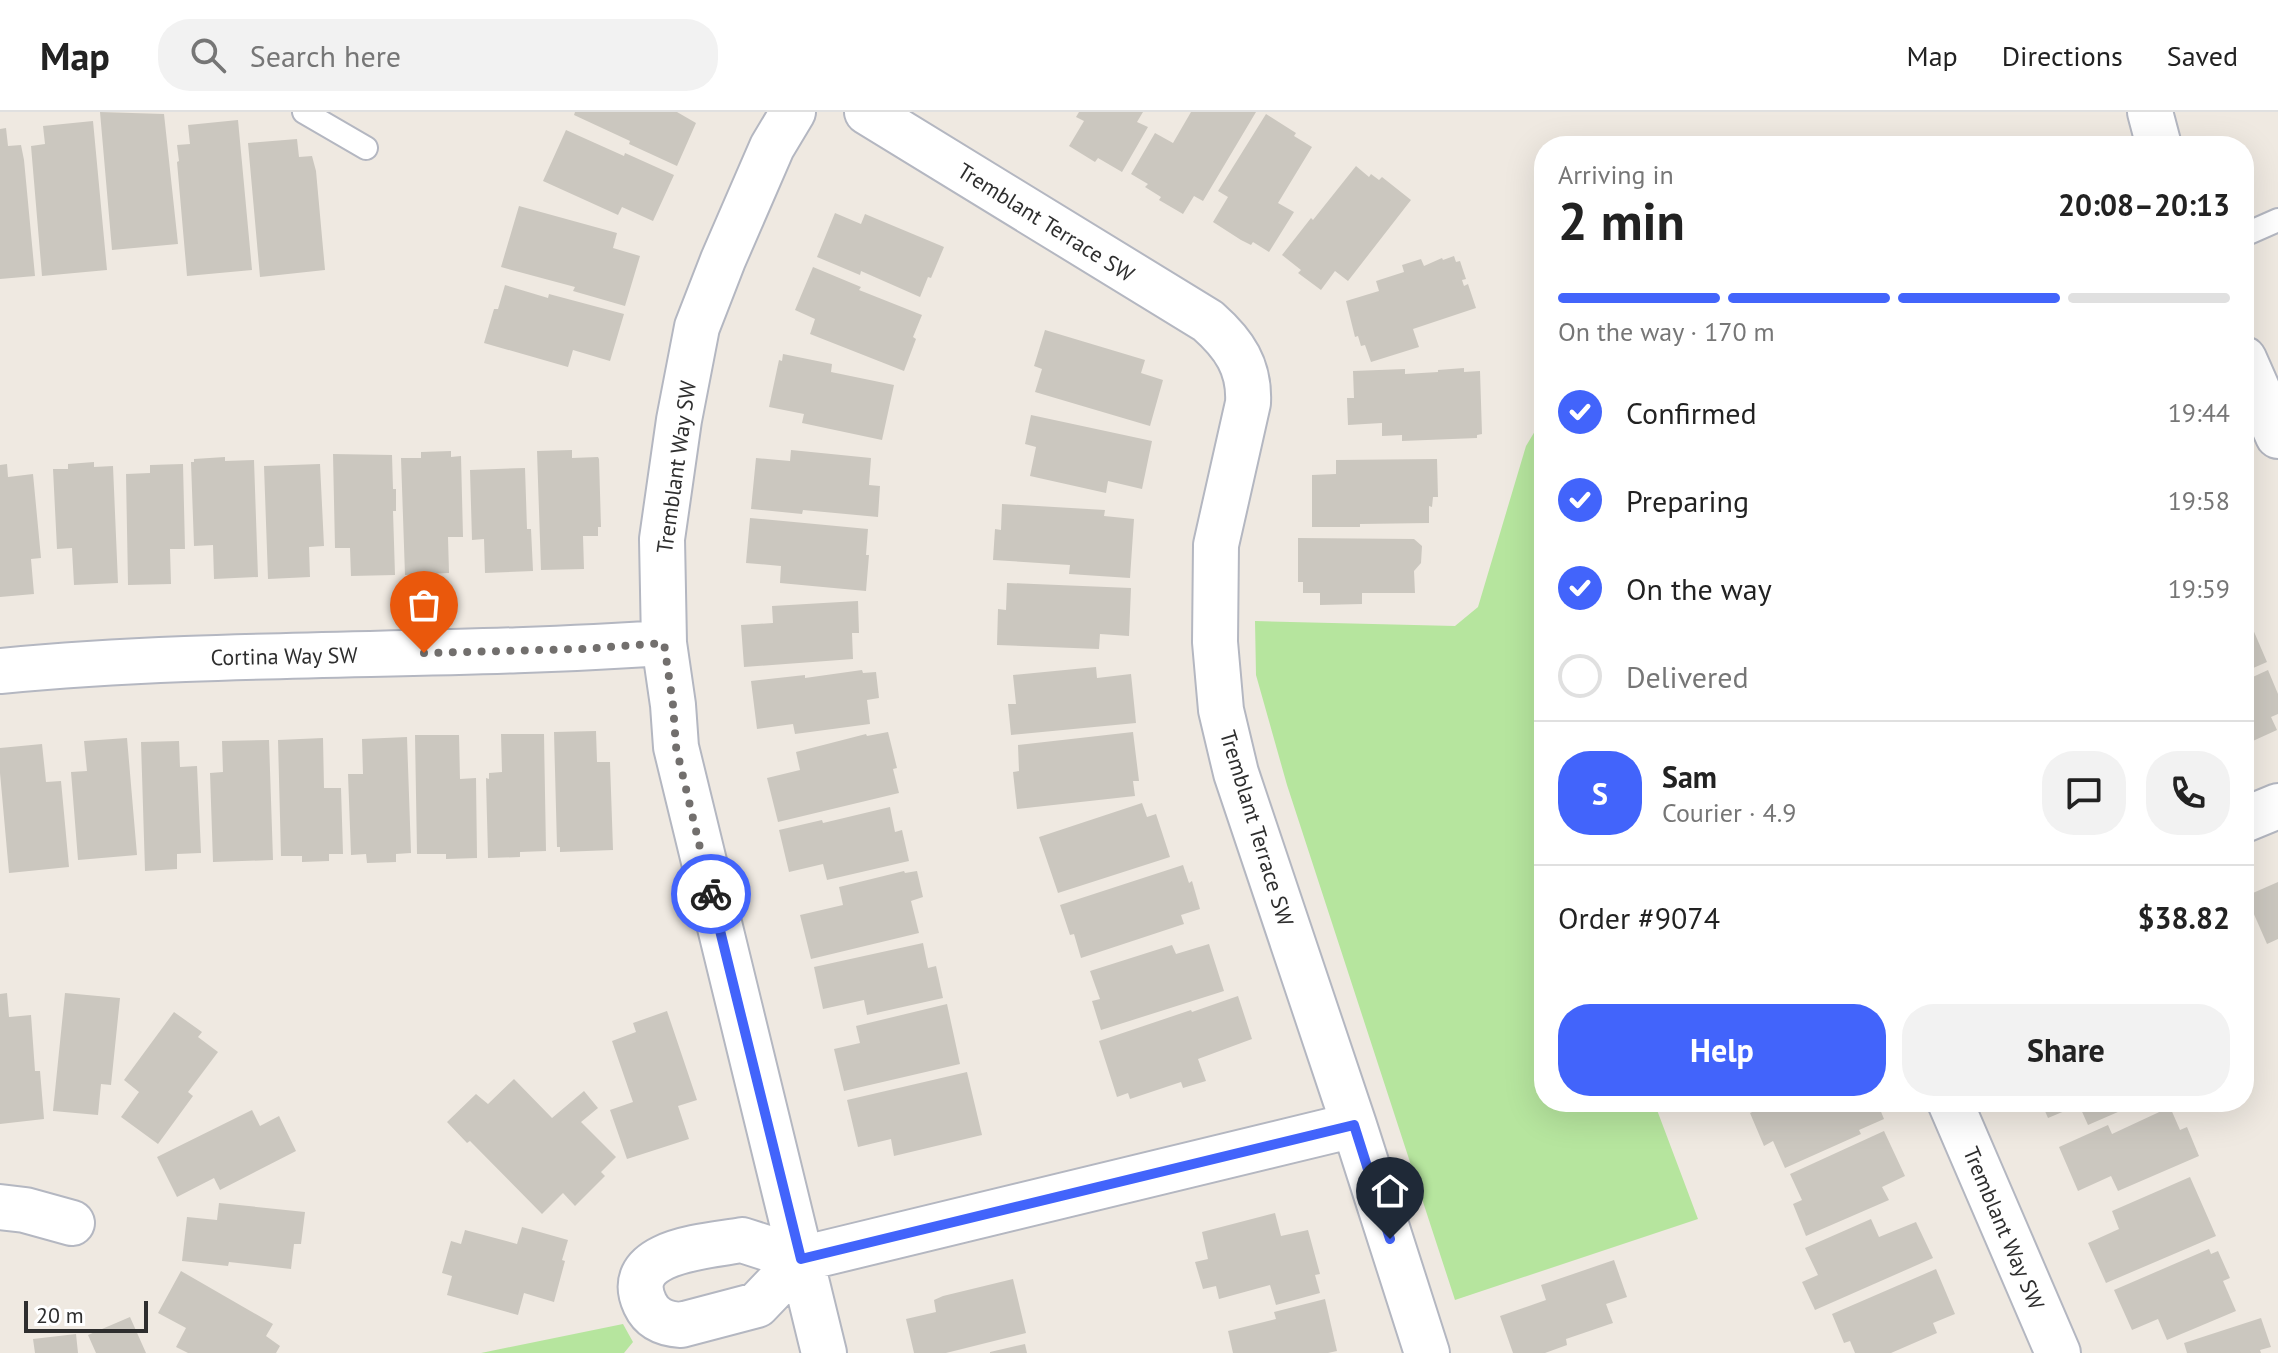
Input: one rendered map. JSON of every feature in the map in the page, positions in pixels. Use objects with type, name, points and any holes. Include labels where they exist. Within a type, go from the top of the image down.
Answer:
[{"type":"street","name":"Tremblant Way SW","points":[[793,112],[772,147],[697,327],[679,420],[662,539],[664,643],[676,747],[824,1353]]},
{"type":"street","name":"Tremblant Terrace SW","points":[[867,112],[1208,321],[1227,338],[1243,365],[1249,385],[1248,403],[1216,545],[1214,620],[1221,710],[1236,773],[1427,1353]]},
{"type":"street","points":[[2150,112],[2156,136]]},
{"type":"street","points":[[2254,382],[2278,436]]},
{"type":"street","name":"Cortina Way SW","points":[[0,671],[203,658],[582,649],[664,643]]},
{"type":"street","points":[[2254,816],[2278,806]]},
{"type":"street","name":"Tremblant Way SW","points":[[1954,1112],[2058,1353]]},
{"type":"street","points":[[801,1259],[1354,1125]]},
{"type":"street","points":[[0,1207],[25,1210],[72,1223]]},
{"type":"lane","points":[[304,112],[366,148]]},
{"type":"lane","points":[[2254,231],[2278,220]]},
{"type":"green space","points":[[1534,433],[1534,1112],[1658,1112],[1698,1219],[1455,1300],[1287,785],[1256,675],[1255,621],[1455,626],[1478,607],[1526,446]]},
{"type":"green space","points":[[623,1324],[633,1342],[624,1353],[481,1353]]},
{"type":"building","points":[[100,112],[164,114],[178,244],[112,250]]},
{"type":"building","points":[[575,112],[677,112],[696,123],[677,166],[574,115]]},
{"type":"building","points":[[1079,112],[1143,112],[1137,122],[1148,127],[1122,172],[1098,158],[1095,162],[1069,146],[1084,121],[1076,117]]},
{"type":"building","points":[[1191,112],[1256,112],[1203,201],[1194,196],[1183,214],[1159,200],[1161,197],[1145,187],[1148,184],[1131,174],[1155,133],[1173,143]]},
{"type":"building","points":[[1266,114],[1312,147],[1278,203],[1294,212],[1269,252],[1253,242],[1251,245],[1241,240],[1213,222],[1228,197],[1218,191]]},
{"type":"building","points":[[238,120],[252,270],[187,276],[177,145],[190,144],[188,125]]},
{"type":"building","points":[[93,121],[107,270],[42,276],[31,146],[45,144],[43,126]]},
{"type":"building","points":[[6,128],[8,146],[21,145],[24,160],[35,276],[0,279],[0,129]]},
{"type":"building","points":[[566,130],[674,175],[653,221],[622,207],[618,215],[543,181]]},
{"type":"building","points":[[297,139],[299,157],[312,156],[316,171],[325,270],[260,277],[248,143]]},
{"type":"building","points":[[1356,166],[1369,177],[1371,174],[1379,180],[1382,177],[1411,200],[1348,281],[1335,271],[1321,290],[1298,273],[1301,270],[1282,255]]},
{"type":"building","points":[[519,206],[617,233],[613,248],[640,256],[625,306],[573,291],[575,287],[501,267]]},
{"type":"building","points":[[835,213],[861,224],[865,214],[944,247],[920,297],[861,271],[860,275],[817,257]]},
{"type":"building","points":[[1454,256],[1456,262],[1460,261],[1466,279],[1462,280],[1464,286],[1468,284],[1476,308],[1413,329],[1419,347],[1371,362],[1365,345],[1361,346],[1358,336],[1355,337],[1346,301],[1379,291],[1376,281],[1404,272],[1402,265],[1421,259],[1424,266]]},
{"type":"building","points":[[813,267],[861,287],[859,290],[922,315],[904,371],[810,334],[815,319],[795,310]]},
{"type":"building","points":[[505,285],[548,298],[549,294],[624,314],[610,361],[573,350],[568,367],[484,343]]},
{"type":"building","points":[[1045,330],[1145,360],[1141,373],[1163,380],[1150,426],[1035,392],[1042,369],[1034,366]]},
{"type":"building","points":[[783,354],[832,364],[831,372],[894,385],[882,440],[802,423],[804,414],[769,407]]},
{"type":"building","points":[[1464,368],[1464,372],[1480,371],[1482,434],[1477,438],[1402,441],[1402,435],[1382,436],[1382,423],[1348,425],[1347,398],[1354,398],[1353,371],[1405,369],[1405,374]]},
{"type":"building","points":[[1031,415],[1152,441],[1142,489],[1108,481],[1106,493],[1030,476],[1036,447],[1025,444]]},
{"type":"building","points":[[572,450],[572,458],[599,459],[601,527],[598,527],[598,536],[583,536],[584,569],[541,570],[537,451]]},
{"type":"building","points":[[791,450],[871,458],[869,485],[880,486],[878,517],[751,509],[756,458],[790,461]]},
{"type":"building","points":[[451,451],[451,457],[461,456],[463,537],[448,537],[449,573],[405,575],[401,458],[421,458],[421,452]]},
{"type":"building","points":[[333,454],[392,455],[393,489],[396,489],[396,511],[393,511],[395,575],[351,576],[350,548],[335,548]]},
{"type":"building","points":[[225,457],[225,461],[254,460],[258,577],[214,579],[213,545],[194,546],[191,462],[194,459]]},
{"type":"building","points":[[1437,459],[1438,497],[1433,497],[1432,507],[1429,506],[1429,523],[1312,527],[1312,475],[1336,474],[1336,460]]},
{"type":"building","points":[[94,462],[94,467],[113,466],[118,583],[74,585],[72,548],[57,549],[53,469],[68,469],[68,464]]},
{"type":"building","points":[[7,464],[8,477],[33,474],[41,558],[31,559],[34,594],[0,597],[0,465]]},
{"type":"building","points":[[183,464],[185,549],[170,549],[171,584],[128,585],[126,474],[150,473],[150,465]]},
{"type":"building","points":[[320,464],[324,546],[309,547],[310,577],[268,579],[264,466]]},
{"type":"building","points":[[525,468],[527,529],[531,529],[533,571],[485,573],[484,539],[472,540],[470,470]]},
{"type":"building","points":[[1002,504],[1105,510],[1104,516],[1134,519],[1130,578],[1069,574],[1070,565],[993,560],[995,529],[1001,530]]},
{"type":"building","points":[[750,518],[868,529],[866,591],[780,583],[781,566],[746,563]]},
{"type":"building","points":[[1298,538],[1414,539],[1422,546],[1421,563],[1414,571],[1415,593],[1362,593],[1362,604],[1320,605],[1320,593],[1303,593],[1303,582],[1298,582]]},
{"type":"building","points":[[1007,583],[1131,588],[1129,636],[1100,634],[1099,649],[997,645],[998,609],[1006,610]]},
{"type":"building","points":[[858,601],[859,633],[852,633],[853,659],[744,667],[741,625],[773,623],[772,606]]},
{"type":"building","points":[[2254,632],[2267,662],[2254,668]]},
{"type":"building","points":[[1096,667],[1097,678],[1131,674],[1136,723],[1011,735],[1008,704],[1016,704],[1013,675]]},
{"type":"building","points":[[862,670],[863,673],[876,672],[879,698],[867,700],[870,724],[795,734],[793,724],[757,729],[751,681]]},
{"type":"building","points":[[2268,670],[2278,694],[2278,714],[2271,717],[2277,730],[2254,740],[2254,676]]},
{"type":"building","points":[[596,731],[597,762],[610,762],[613,850],[560,852],[560,847],[557,847],[554,732]]},
{"type":"building","points":[[888,732],[897,768],[893,769],[899,793],[778,822],[767,778],[800,770],[796,752],[866,734]]},
{"type":"building","points":[[1133,732],[1139,781],[1133,781],[1135,796],[1017,809],[1013,772],[1019,771],[1018,745]]},
{"type":"building","points":[[501,734],[544,734],[546,851],[520,852],[520,857],[488,858],[486,778],[489,779],[489,773],[502,772]]},
{"type":"building","points":[[415,735],[459,735],[460,779],[476,778],[477,858],[446,859],[446,854],[417,854]]},
{"type":"building","points":[[407,737],[411,853],[396,854],[396,862],[367,863],[366,854],[351,855],[348,774],[363,774],[362,739]]},
{"type":"building","points":[[127,738],[137,855],[78,860],[71,772],[87,771],[84,741]]},
{"type":"building","points":[[323,738],[324,788],[341,788],[343,854],[329,854],[329,861],[302,862],[302,856],[281,856],[278,740]]},
{"type":"building","points":[[269,740],[273,860],[213,862],[210,773],[223,772],[222,741]]},
{"type":"building","points":[[179,741],[180,767],[197,766],[201,853],[177,854],[177,869],[145,871],[141,742]]},
{"type":"building","points":[[42,744],[46,782],[61,781],[69,867],[9,873],[0,748]]},
{"type":"building","points":[[1142,803],[1147,817],[1156,814],[1170,857],[1058,893],[1039,837]]},
{"type":"building","points":[[890,807],[895,832],[902,830],[909,861],[827,880],[823,864],[789,872],[779,830]]},
{"type":"building","points":[[1183,865],[1189,883],[1192,881],[1200,909],[1181,915],[1184,924],[1081,958],[1060,905]]},
{"type":"building","points":[[904,871],[917,871],[923,897],[911,901],[919,933],[811,959],[800,915],[843,905],[839,887]]},
{"type":"building","points":[[2278,882],[2278,939],[2267,944],[2254,914],[2254,892]]},
{"type":"building","points":[[923,943],[928,968],[936,966],[943,998],[867,1015],[864,1000],[823,1009],[814,967]]},
{"type":"building","points":[[1209,944],[1224,991],[1101,1030],[1092,1001],[1100,999],[1090,971],[1172,945],[1176,954]]},
{"type":"building","points":[[7,993],[9,1017],[31,1015],[35,1071],[40,1071],[44,1119],[0,1124],[0,994]]},
{"type":"building","points":[[65,993],[120,998],[111,1085],[101,1084],[98,1115],[53,1111]]},
{"type":"building","points":[[1238,996],[1252,1039],[1198,1059],[1206,1081],[1183,1088],[1181,1082],[1130,1099],[1128,1093],[1117,1097],[1099,1041]]},
{"type":"building","points":[[947,1004],[960,1064],[844,1091],[834,1049],[860,1043],[856,1026]]},
{"type":"building","points":[[667,1011],[697,1100],[678,1106],[689,1139],[627,1159],[610,1110],[633,1102],[612,1041],[636,1032],[633,1023]]},
{"type":"building","points":[[174,1012],[202,1032],[198,1037],[218,1052],[188,1092],[193,1096],[158,1144],[121,1117],[139,1092],[124,1080]]},
{"type":"building","points":[[967,1072],[982,1135],[894,1156],[891,1139],[858,1147],[847,1100]]},
{"type":"building","points":[[514,1079],[552,1118],[584,1091],[598,1108],[581,1122],[616,1157],[601,1172],[605,1176],[575,1206],[563,1193],[542,1214],[447,1122],[476,1094],[488,1104]]},
{"type":"building","points":[[252,1110],[260,1126],[279,1116],[296,1151],[220,1190],[214,1178],[177,1197],[157,1157]]},
{"type":"building","points":[[1881,1112],[1884,1119],[1859,1130],[1861,1134],[1785,1168],[1773,1141],[1764,1146],[1750,1113]]},
{"type":"building","points":[[2045,1112],[2062,1112],[2048,1118]]},
{"type":"building","points":[[2082,1112],[2118,1112],[2088,1125]]},
{"type":"building","points":[[2159,1112],[2172,1112],[2180,1130],[2187,1127],[2199,1156],[2118,1191],[2111,1176],[2078,1191],[2059,1147],[2108,1125],[2112,1134]]},
{"type":"building","points":[[1884,1131],[1905,1176],[1882,1187],[1889,1200],[1806,1236],[1793,1204],[1802,1200],[1790,1174]]},
{"type":"building","points":[[2190,1177],[2216,1236],[2106,1283],[2088,1243],[2119,1229],[2112,1211]]},
{"type":"building","points":[[219,1203],[305,1212],[301,1244],[294,1244],[291,1269],[229,1262],[228,1266],[182,1261],[187,1217],[217,1220]]},
{"type":"building","points":[[1275,1213],[1281,1236],[1308,1230],[1320,1274],[1315,1275],[1320,1293],[1276,1305],[1270,1285],[1219,1299],[1216,1286],[1203,1289],[1195,1262],[1208,1259],[1202,1232]]},
{"type":"building","points":[[1871,1219],[1879,1237],[1916,1222],[1933,1258],[1815,1310],[1802,1282],[1818,1275],[1805,1248]]},
{"type":"building","points":[[522,1227],[568,1240],[554,1302],[524,1293],[518,1315],[447,1295],[452,1276],[442,1273],[451,1241],[461,1244],[465,1230],[517,1244]]},
{"type":"building","points":[[2209,1249],[2211,1254],[2218,1251],[2230,1278],[2223,1281],[2236,1311],[2167,1340],[2158,1319],[2132,1330],[2114,1290]]},
{"type":"building","points":[[1614,1260],[1627,1297],[1606,1304],[1613,1323],[1566,1339],[1567,1345],[1545,1353],[1513,1353],[1500,1316],[1546,1300],[1541,1285]]},
{"type":"building","points":[[1936,1269],[1955,1314],[1933,1323],[1937,1333],[1891,1353],[1855,1353],[1850,1341],[1844,1343],[1832,1314]]},
{"type":"building","points":[[181,1271],[273,1324],[266,1336],[280,1346],[276,1353],[188,1353],[176,1347],[186,1328],[158,1313]]},
{"type":"building","points":[[1013,1279],[1026,1333],[946,1353],[914,1353],[906,1319],[936,1312],[934,1300],[943,1296]]},
{"type":"building","points":[[1325,1299],[1337,1351],[1233,1353],[1228,1331],[1276,1319],[1274,1312]]},
{"type":"building","points":[[130,1317],[146,1353],[96,1353],[88,1335]]},
{"type":"building","points":[[2261,1318],[2271,1347],[2260,1350],[2261,1353],[2187,1353],[2184,1343]]},
{"type":"building","points":[[76,1334],[78,1353],[35,1353],[33,1339]]},
{"type":"building","points":[[1025,1344],[1027,1353],[990,1353],[990,1352]]},
{"type":"way so far","points":[[424,653],[582,649],[664,643],[676,747],[711,894]]},
{"type":"route","points":[[711,894],[801,1259],[1354,1125],[1390,1239]]}]
